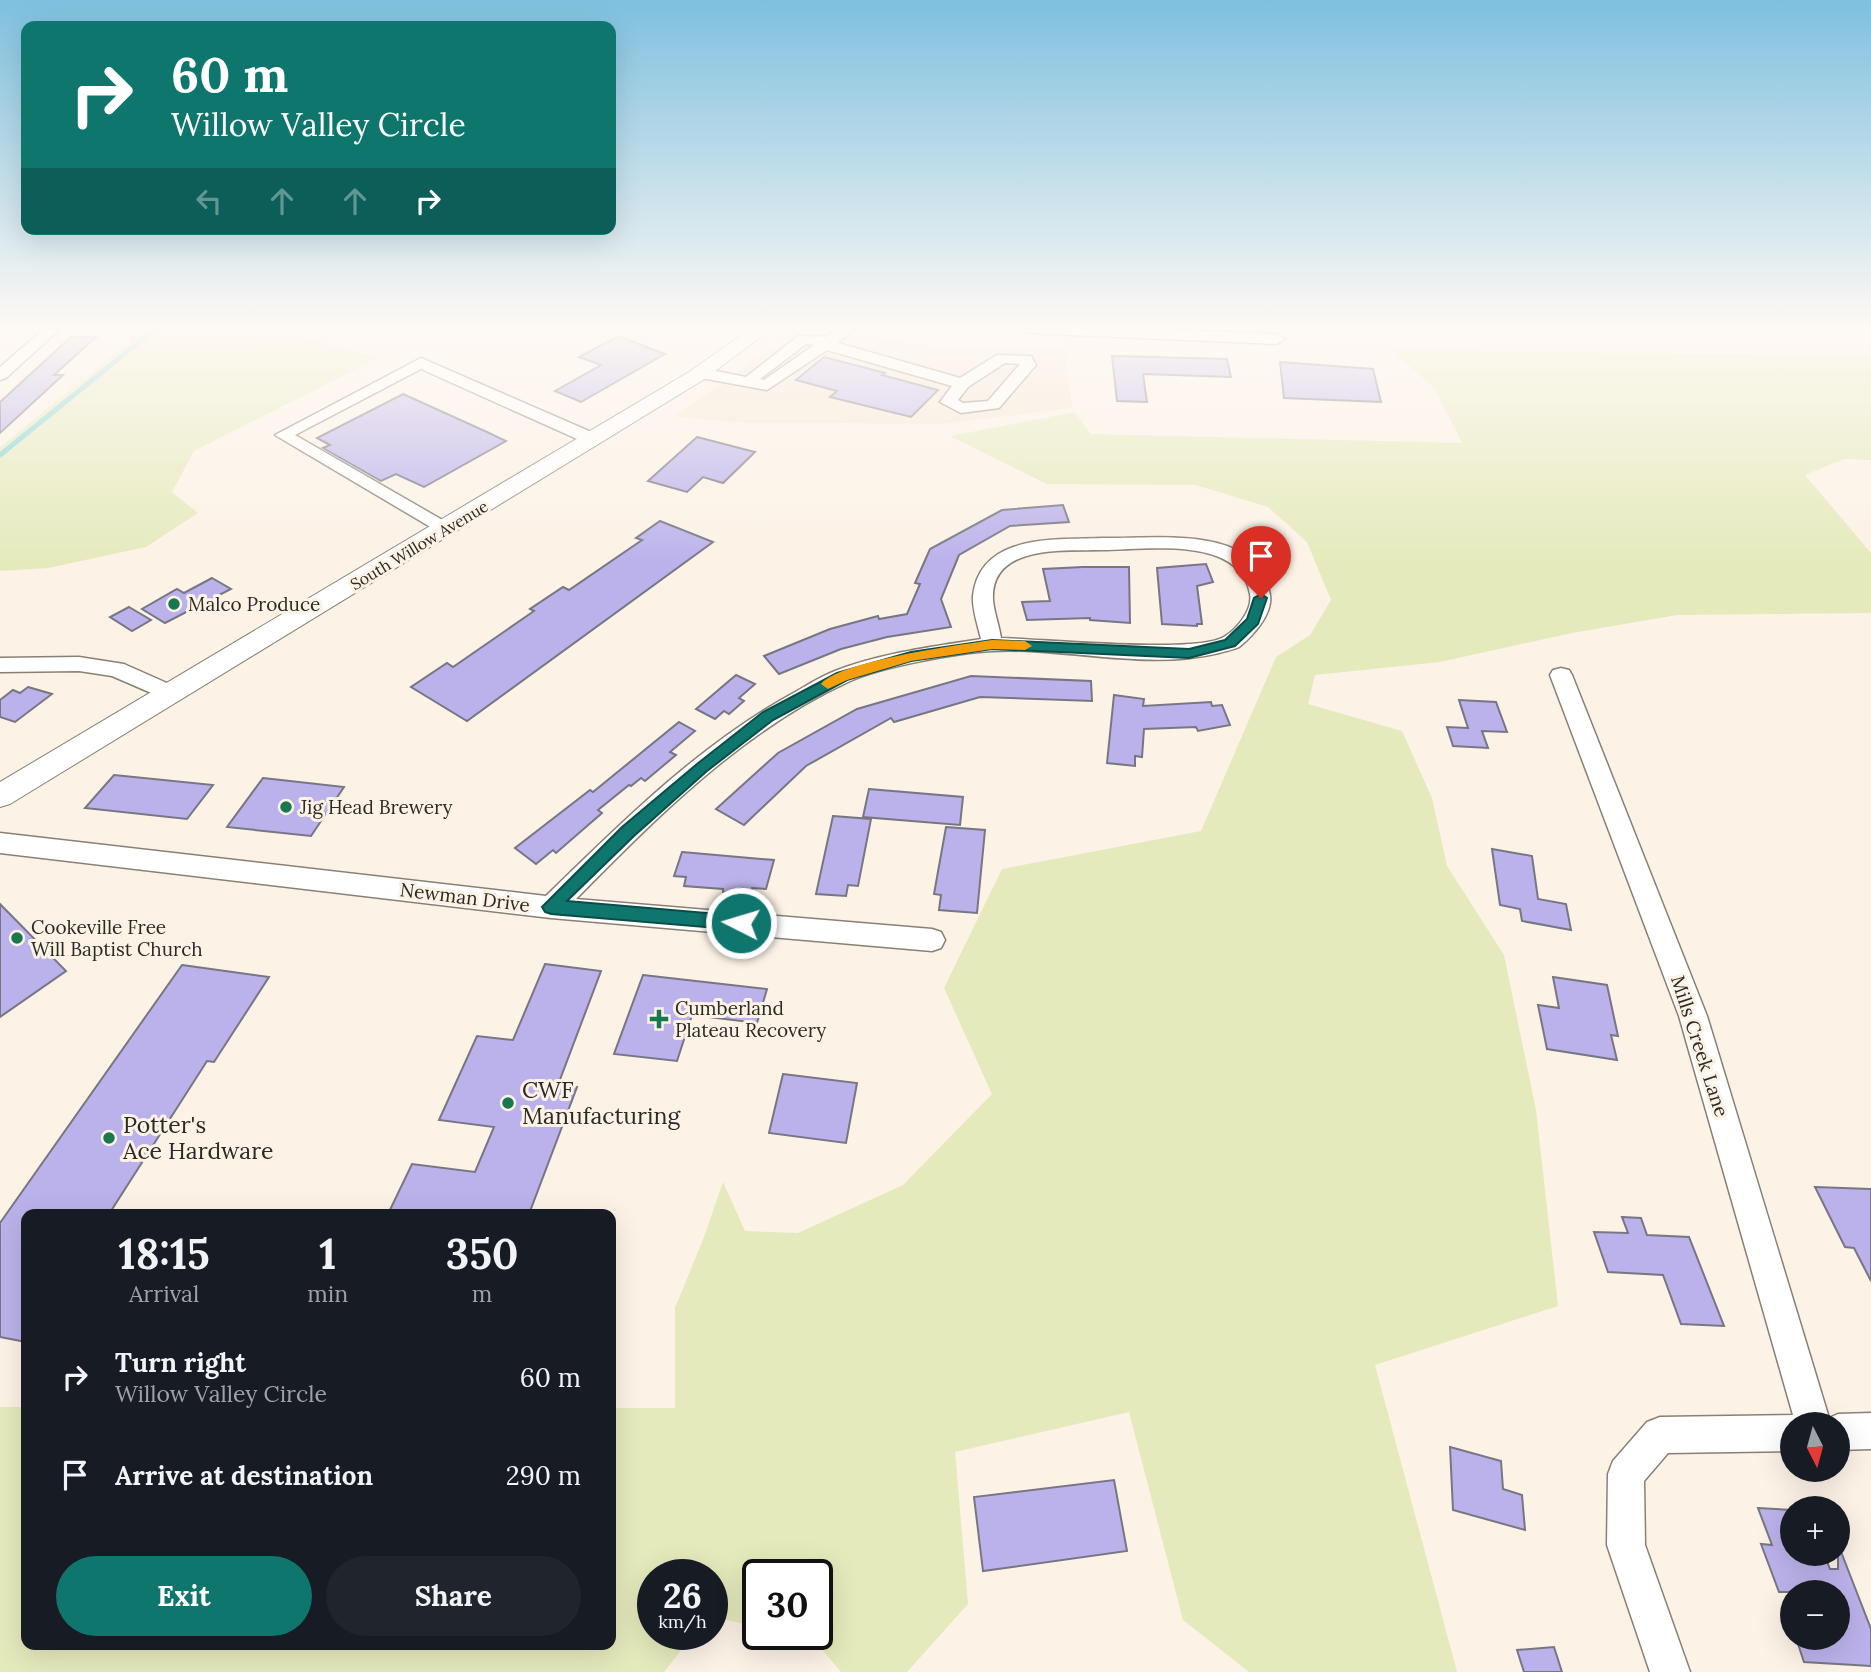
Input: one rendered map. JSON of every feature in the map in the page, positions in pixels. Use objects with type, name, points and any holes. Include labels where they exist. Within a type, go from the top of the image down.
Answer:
[{"type":"main road","name":"South Willow Avenue","points":[[0,796],[645,407]]},
{"type":"street","points":[[337,407],[283,435],[444,529]]},
{"type":"street","points":[[519,407],[592,439]]},
{"type":"street","points":[[551,907],[628,831],[702,768],[768,716],[842,677],[911,657],[992,644],[1189,653],[1230,643],[1253,621],[1261,598],[1255,573],[1235,556],[1208,545],[1102,544],[1032,547],[1002,559],[988,577],[983,598],[992,644]]},
{"type":"street","points":[[0,665],[79,664],[116,669],[170,693]]},
{"type":"street","name":"Mills Creek Lane","points":[[1562,675],[1693,1016],[1809,1412]]},
{"type":"street","name":"Newman Drive","points":[[0,843],[551,907],[932,940]]},
{"type":"street","points":[[1850,1431],[1871,1430]]},
{"type":"street","points":[[1670,1672],[1626,1545],[1626,1474],[1660,1435],[1780,1433]]},
{"type":"shaded area","points":[[688,407],[1072,408],[938,424],[733,422],[675,416]]},
{"type":"green space","points":[[49,407],[281,407],[194,451],[172,492],[198,513],[146,547],[48,568],[0,571],[0,447]]},
{"type":"green space","points":[[1444,407],[1871,407],[1871,460],[1844,459],[1805,475],[1871,553],[1871,613],[1677,615],[1572,633],[1440,662],[1315,675],[1308,704],[1402,731],[1432,798],[1447,866],[1504,955],[1536,1110],[1558,1306],[1375,1365],[1457,1672],[1249,1672],[1183,1620],[1129,1412],[955,1452],[968,1604],[907,1672],[841,1672],[822,1650],[833,1650],[833,1559],[742,1559],[742,1624],[728,1620],[728,1559],[637,1559],[637,1650],[681,1650],[664,1672],[0,1672],[0,1407],[21,1407],[21,1650],[616,1650],[616,1408],[675,1408],[675,1308],[723,1182],[745,1231],[798,1233],[903,1185],[992,1094],[944,988],[1002,869],[1201,831],[1276,657],[1310,635],[1331,600],[1307,542],[1268,507],[1196,485],[1047,484],[950,436],[1075,412],[1091,434],[1462,443]]},
{"type":"building","points":[[0,407],[28,407],[0,433]]},
{"type":"building","points":[[378,407],[432,407],[506,441],[424,487],[396,474],[381,481],[323,448],[330,445],[317,438]]},
{"type":"building","points":[[871,407],[921,407],[911,417]]},
{"type":"building","points":[[697,437],[755,452],[723,483],[703,477],[687,492],[648,481]]},
{"type":"building","points":[[1063,505],[1069,522],[1010,526],[959,555],[941,599],[951,627],[887,637],[841,649],[779,674],[764,656],[830,629],[878,616],[879,619],[907,614],[920,584],[915,583],[930,549],[1002,510]]},
{"type":"building","points":[[660,521],[713,542],[467,721],[411,687],[447,663],[453,667],[534,611],[530,609],[563,587],[569,590],[642,540],[636,538]]},
{"type":"building","points":[[1206,564],[1213,582],[1197,586],[1202,624],[1162,624],[1157,568]]},
{"type":"building","points":[[1129,567],[1130,623],[1090,618],[1027,620],[1022,602],[1050,601],[1043,569]]},
{"type":"building","name":"Malco Produce","points":[[212,578],[231,589],[165,623],[142,609],[177,589],[184,593]]},
{"type":"building","points":[[129,607],[151,620],[132,631],[110,617]]},
{"type":"building","points":[[736,675],[755,684],[739,698],[744,701],[729,714],[724,711],[715,719],[696,709]]},
{"type":"building","points":[[971,676],[1091,681],[1092,701],[980,697],[894,722],[891,718],[806,766],[744,825],[716,809],[778,753],[857,709]]},
{"type":"building","points":[[28,687],[52,694],[15,722],[0,717],[0,700],[13,690],[20,693]]},
{"type":"building","points":[[1114,695],[1144,699],[1143,706],[1211,702],[1212,706],[1222,705],[1230,725],[1198,731],[1196,727],[1144,729],[1142,757],[1135,756],[1135,766],[1107,763]]},
{"type":"building","points":[[1459,700],[1496,702],[1507,732],[1482,731],[1488,748],[1453,746],[1447,727],[1468,728]]},
{"type":"building","points":[[679,722],[695,731],[670,752],[676,755],[645,781],[641,778],[629,785],[598,810],[602,813],[556,853],[553,850],[536,864],[515,848],[590,790],[593,792]]},
{"type":"building","points":[[114,775],[213,785],[187,819],[85,808]]},
{"type":"building","name":"Jig Head Brewery","points":[[263,778],[344,787],[311,836],[227,827]]},
{"type":"building","points":[[869,789],[963,797],[960,825],[863,817]]},
{"type":"building","points":[[833,816],[871,819],[858,886],[848,885],[846,896],[816,894]]},
{"type":"building","points":[[946,827],[985,830],[977,913],[939,910],[941,895],[934,894]]},
{"type":"building","points":[[1492,849],[1532,856],[1538,899],[1566,904],[1571,930],[1522,921],[1520,909],[1500,905]]},
{"type":"building","points":[[682,852],[774,860],[766,889],[752,888],[751,894],[723,892],[723,889],[684,886],[686,877],[674,876]]},
{"type":"building","name":"Cookeville Free Will Baptist Church","points":[[0,904],[66,971],[0,1017]]},
{"type":"building","name":"CWF Manufacturing","points":[[545,964],[601,971],[558,1085],[577,1087],[531,1209],[390,1209],[412,1164],[475,1172],[494,1127],[439,1120],[477,1036],[513,1040]]},
{"type":"building","name":"Potter's Ace Hardware","points":[[182,965],[269,977],[214,1062],[207,1061],[112,1209],[21,1209],[21,1341],[0,1337],[0,1223]]},
{"type":"building","name":"Cumberland Plateau Recovery","points":[[643,975],[767,989],[757,1023],[692,1015],[677,1061],[614,1054]]},
{"type":"building","points":[[1553,977],[1607,985],[1618,1036],[1611,1035],[1617,1060],[1547,1049],[1538,1005],[1559,1008]]},
{"type":"building","points":[[783,1074],[857,1083],[846,1143],[769,1133]]},
{"type":"building","points":[[1815,1187],[1871,1189],[1871,1281],[1854,1248],[1845,1247]]},
{"type":"building","points":[[1622,1217],[1641,1218],[1647,1235],[1689,1237],[1724,1326],[1681,1324],[1663,1275],[1608,1272],[1594,1232],[1628,1233]]},
{"type":"building","points":[[1450,1447],[1501,1461],[1503,1489],[1522,1495],[1525,1530],[1453,1510]]},
{"type":"building","points":[[1114,1480],[1127,1551],[983,1571],[974,1497]]},
{"type":"building","points":[[1758,1508],[1780,1509],[1780,1566],[1829,1566],[1830,1569],[1838,1569],[1838,1566],[1847,1566],[1871,1629],[1871,1666],[1804,1662],[1800,1650],[1850,1650],[1850,1580],[1780,1580],[1779,1592],[1761,1544],[1772,1545]]},
{"type":"building","points":[[1554,1647],[1562,1672],[1524,1672],[1517,1650]]},
{"type":"waterway","points":[[0,455],[59,407]]},
{"type":"slow traffic","points":[[828,684],[842,677],[911,657],[992,644],[1025,646]]},
{"type":"place","name":"Malco Produce","points":[[174,604]]},
{"type":"place","name":"Jig Head Brewery","points":[[286,807]]},
{"type":"place","name":"Cookeville Free Will Baptist Church","points":[[17,938]]},
{"type":"place","name":"Cumberland Plateau Recovery","points":[[659,1019]]},
{"type":"place","name":"CWF Manufacturing","points":[[508,1103]]},
{"type":"place","name":"Potter's Ace Hardware","points":[[109,1138]]},
{"type":"route","points":[[741,923],[551,907],[628,831],[702,768],[768,716],[842,677],[911,657],[992,644],[1189,653],[1230,643],[1253,621],[1261,598]]}]
